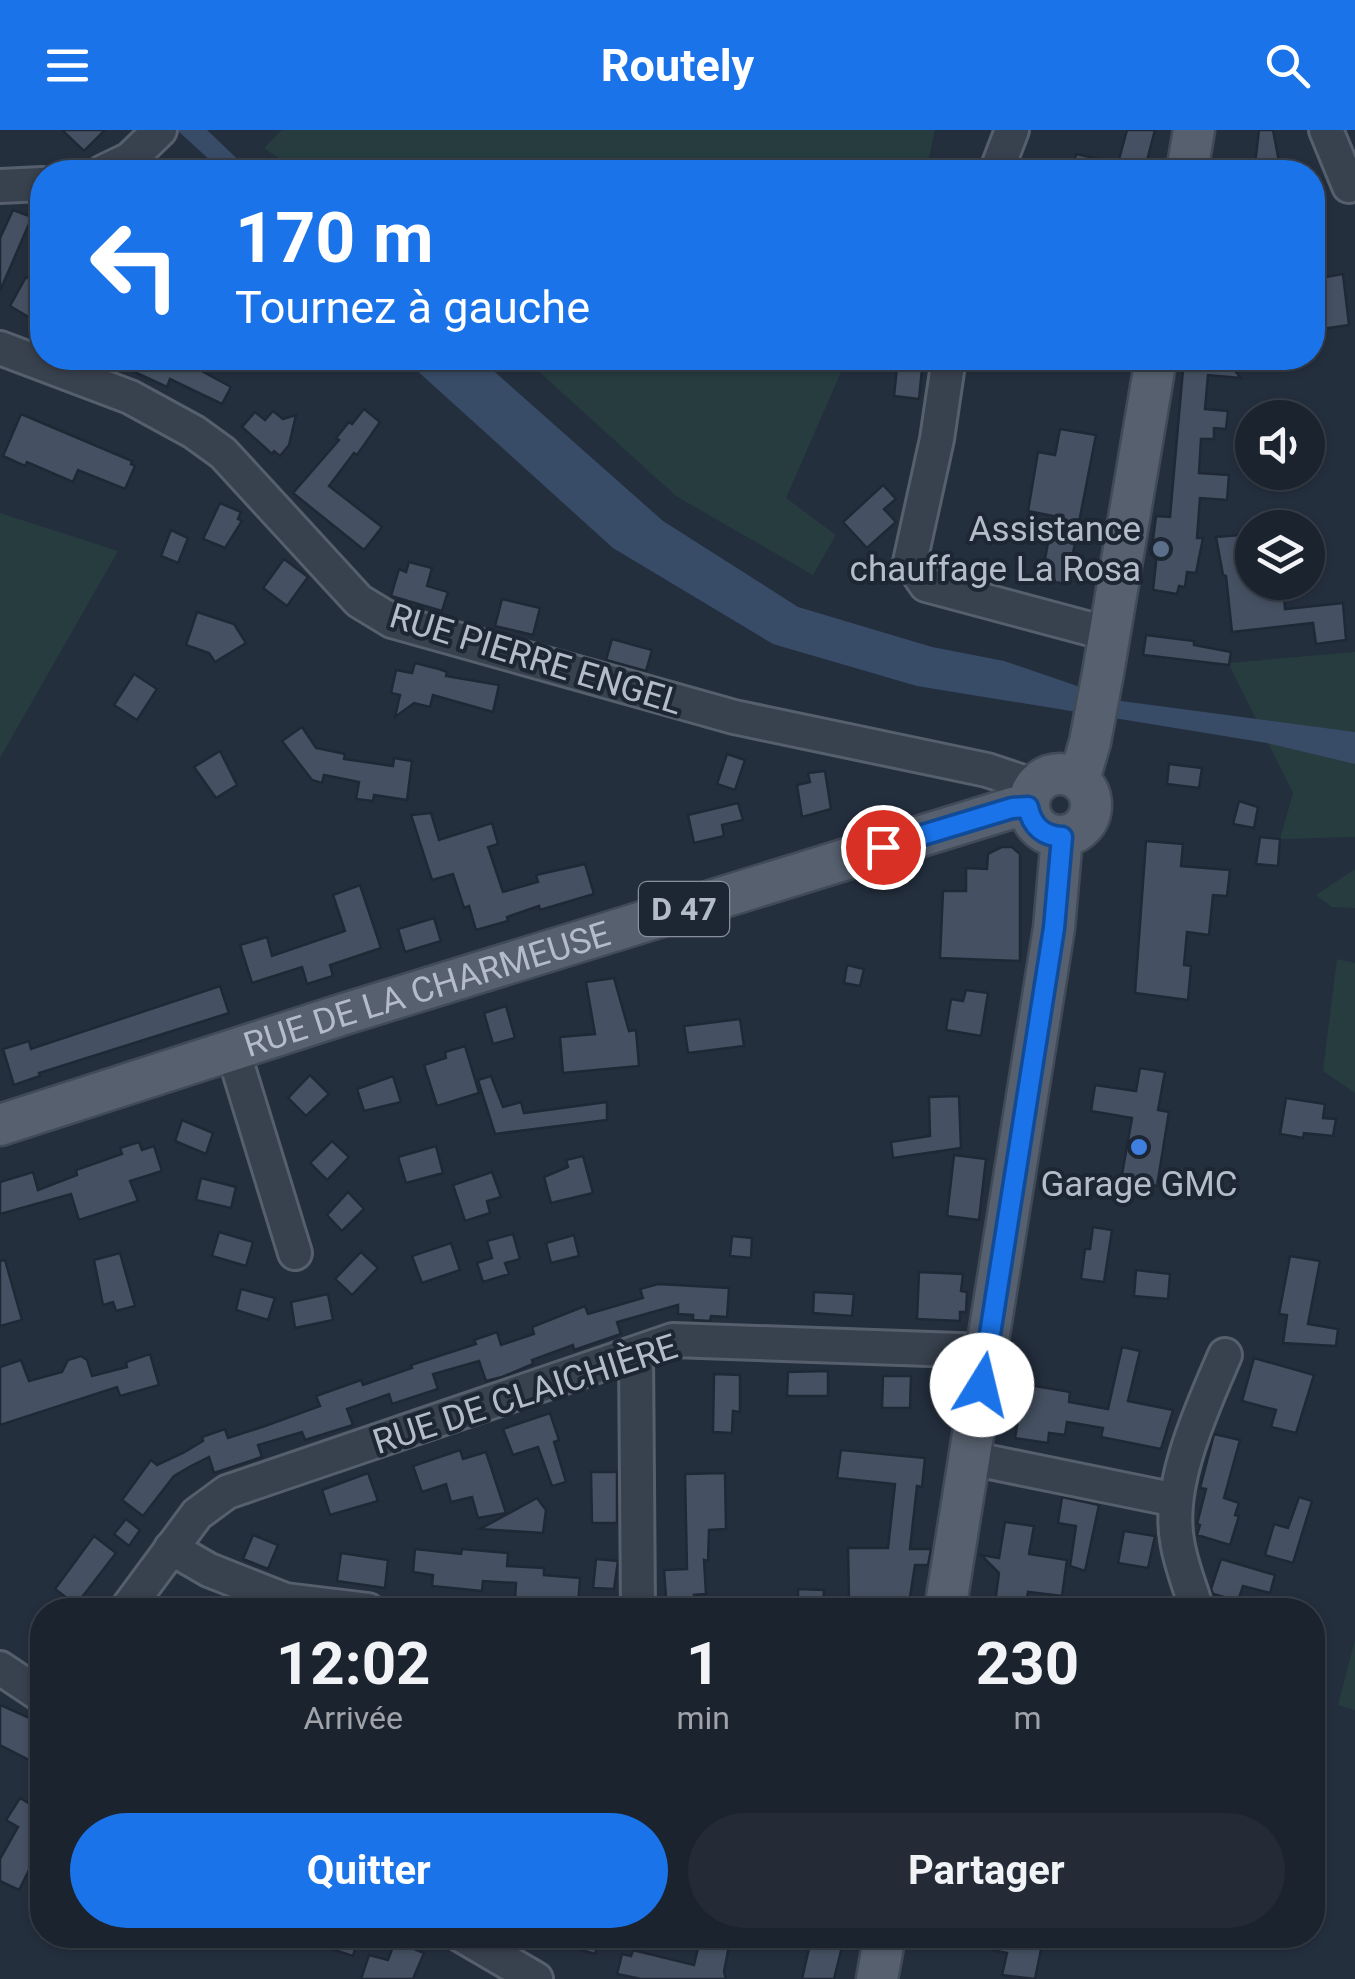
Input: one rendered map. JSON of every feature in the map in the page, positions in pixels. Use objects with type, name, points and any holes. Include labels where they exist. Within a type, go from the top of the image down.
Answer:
[{"type":"main road","points":[[1189,160],[1194,130]]},
{"type":"main road","points":[[1079,780],[1103,673],[1154,370]]},
{"type":"main road","points":[[1051,775],[1079,780],[1090,798],[1088,820],[1073,834],[1062,837],[1043,832],[1030,817],[1032,796],[1051,775]]},
{"type":"main road","name":"RUE DE LA CHARMEUSE","points":[[0,1125],[1012,808],[1032,796]]},
{"type":"main road","points":[[947,1598],[1054,928],[1062,837]]},
{"type":"main road","points":[[877,1979],[883,1948]]},
{"type":"street","points":[[1001,160],[1012,130]]},
{"type":"street","points":[[1326,130],[1349,186]]},
{"type":"street","points":[[128,160],[158,132]]},
{"type":"street","points":[[0,186],[30,185]]},
{"type":"street","name":"RUE PIERRE ENGEL","points":[[0,348],[30,359]]},
{"type":"street","name":"RUE PIERRE ENGEL","points":[[58,370],[130,397],[194,432],[223,453],[358,601],[392,622],[734,717],[987,770],[1032,796]]},
{"type":"street","points":[[947,370],[938,440],[910,562],[926,585],[1110,634]]},
{"type":"street","points":[[233,1051],[294,1253]]},
{"type":"street","name":"RUE DE CLAICHIÈRE","points":[[135,1598],[197,1514],[227,1492],[673,1340],[987,1351]]},
{"type":"street","points":[[636,1353],[638,1598]]},
{"type":"street","points":[[1193,1598],[1176,1540],[1176,1500],[1200,1415],[1225,1355]]},
{"type":"street","points":[[970,1458],[1176,1500]]},
{"type":"street","points":[[172,1548],[209,1570],[280,1598]]},
{"type":"street","points":[[0,1668],[30,1688]]},
{"type":"street","points":[[483,1948],[536,1979]]},
{"type":"green space","points":[[282,130],[935,130],[929,160],[281,160],[264,148]]},
{"type":"green space","points":[[537,370],[842,370],[786,498],[836,535],[813,575],[676,496]]},
{"type":"green space","points":[[0,513],[118,551],[0,758]]},
{"type":"green space","points":[[1355,652],[1355,837],[1280,839],[1293,793],[1228,663]]},
{"type":"green space","points":[[1355,869],[1355,908],[1332,907],[1316,895]]},
{"type":"green space","points":[[1337,959],[1355,963],[1355,1093],[1323,1071]]},
{"type":"green space","points":[[1355,1640],[1355,1710],[1338,1705]]},
{"type":"water","points":[[177,130],[207,130],[238,160],[210,160]]},
{"type":"water","points":[[416,370],[493,370],[663,521],[798,607],[932,647],[1004,661],[1121,701],[1355,732],[1355,764],[1267,743],[917,686],[773,644],[613,548]]},
{"type":"building","points":[[62,130],[105,130],[84,151]]},
{"type":"building","points":[[1127,130],[1155,130],[1147,160],[1119,160]]},
{"type":"building","points":[[1259,130],[1273,130],[1279,160],[1255,160]]},
{"type":"building","points":[[1076,154],[1104,160],[1075,160]]},
{"type":"building","points":[[13,210],[30,216],[0,291],[0,238]]},
{"type":"building","points":[[1343,274],[1349,325],[1325,329],[1325,277]]},
{"type":"building","points":[[26,277],[30,279],[30,318],[10,306]]},
{"type":"building","points":[[130,370],[200,370],[231,387],[222,404],[170,379],[167,387]]},
{"type":"building","points":[[897,370],[922,370],[919,399],[894,396]]},
{"type":"building","points":[[1183,370],[1234,370],[1241,378],[1208,375],[1205,409],[1228,411],[1226,429],[1214,428],[1214,439],[1201,439],[1199,473],[1229,475],[1227,500],[1200,498],[1197,538],[1203,538],[1196,573],[1187,572],[1185,587],[1179,586],[1177,594],[1153,590],[1157,553],[1151,554],[1156,516],[1170,517]]},
{"type":"building","points":[[364,409],[380,422],[329,486],[382,527],[364,550],[293,493],[339,440],[336,438],[349,422],[352,424]]},
{"type":"building","points":[[273,411],[283,419],[296,415],[289,445],[280,456],[274,451],[272,454],[242,427],[255,412],[265,420]]},
{"type":"building","points":[[21,414],[132,461],[135,466],[125,489],[78,470],[73,482],[3,456]]},
{"type":"building","points":[[1060,429],[1096,435],[1067,584],[1041,580],[1053,516],[1028,511],[1038,452],[1055,455]]},
{"type":"building","points":[[883,485],[896,499],[884,509],[896,522],[867,548],[843,522]]},
{"type":"building","points":[[220,503],[241,512],[238,519],[242,521],[225,548],[203,539]]},
{"type":"building","points":[[171,530],[188,538],[178,563],[161,556]]},
{"type":"building","points":[[1235,535],[1235,600],[1284,600],[1285,609],[1343,603],[1346,640],[1316,644],[1313,623],[1232,632],[1226,576],[1216,537]]},
{"type":"building","points":[[284,559],[308,577],[287,606],[263,588]]},
{"type":"building","points":[[409,562],[432,568],[427,586],[448,592],[442,611],[391,596],[399,569],[406,572]]},
{"type":"building","points":[[502,599],[540,608],[533,635],[495,626]]},
{"type":"building","points":[[197,612],[234,624],[246,643],[215,662],[209,653],[186,645]]},
{"type":"building","points":[[1146,635],[1194,641],[1194,645],[1231,652],[1229,665],[1143,655]]},
{"type":"building","points":[[612,639],[652,650],[646,671],[606,660]]},
{"type":"building","points":[[415,663],[447,672],[446,676],[499,685],[493,712],[433,695],[430,707],[414,703],[395,717],[400,695],[391,693],[396,670],[412,673]]},
{"type":"building","points":[[134,674],[157,689],[137,720],[114,705]]},
{"type":"building","points":[[302,727],[316,748],[345,754],[344,759],[393,766],[394,758],[412,761],[407,800],[374,795],[373,801],[356,799],[359,782],[324,775],[322,783],[312,780],[282,741]]},
{"type":"building","points":[[220,751],[237,785],[216,798],[194,767]]},
{"type":"building","points":[[727,754],[745,760],[735,790],[717,784]]},
{"type":"building","points":[[1169,764],[1202,768],[1199,788],[1167,784]]},
{"type":"building","points":[[825,771],[831,809],[802,817],[797,785],[810,782],[808,773]]},
{"type":"building","points":[[1239,801],[1258,807],[1254,828],[1233,824]]},
{"type":"building","points":[[738,803],[743,820],[722,825],[724,836],[694,843],[688,815]]},
{"type":"building","points":[[431,813],[439,840],[492,823],[498,844],[488,847],[503,892],[538,882],[536,875],[585,864],[594,894],[540,910],[539,906],[476,930],[453,874],[432,880],[411,815]]},
{"type":"building","points":[[1260,837],[1280,839],[1278,866],[1256,864]]},
{"type":"building","points":[[1146,841],[1183,844],[1181,866],[1230,870],[1227,896],[1213,895],[1209,935],[1187,932],[1184,965],[1191,966],[1188,1000],[1135,993]]},
{"type":"building","points":[[1012,847],[1020,854],[1020,961],[940,958],[943,891],[966,891],[966,868],[987,869],[988,854]]},
{"type":"building","points":[[360,885],[381,948],[330,965],[333,976],[307,984],[302,967],[252,983],[240,945],[267,937],[272,956],[345,931],[333,895]]},
{"type":"building","points":[[434,918],[441,941],[405,952],[398,929]]},
{"type":"building","points":[[847,965],[864,969],[860,986],[844,983]]},
{"type":"building","points":[[614,978],[629,1031],[636,1030],[639,1066],[563,1073],[560,1037],[595,1034],[586,982]]},
{"type":"building","points":[[220,986],[229,1013],[39,1073],[40,1076],[14,1085],[3,1049],[29,1041],[31,1049]]},
{"type":"building","points":[[966,990],[988,993],[981,1036],[946,1030],[951,999],[963,1001]]},
{"type":"building","points":[[506,1006],[515,1038],[493,1044],[484,1013]]},
{"type":"building","points":[[740,1019],[744,1046],[688,1053],[684,1026]]},
{"type":"building","points":[[465,1046],[479,1093],[437,1106],[424,1065]]},
{"type":"building","points":[[1140,1068],[1165,1072],[1158,1110],[1169,1112],[1157,1186],[1121,1180],[1132,1118],[1091,1111],[1095,1085],[1136,1091]]},
{"type":"building","points":[[310,1075],[329,1094],[306,1116],[288,1098]]},
{"type":"building","points":[[393,1076],[401,1102],[364,1111],[357,1089]]},
{"type":"building","points":[[491,1076],[503,1107],[521,1102],[524,1113],[607,1102],[607,1120],[495,1134],[478,1080]]},
{"type":"building","points":[[959,1096],[961,1148],[893,1158],[891,1142],[930,1136],[929,1097]]},
{"type":"building","points":[[1286,1098],[1325,1104],[1323,1118],[1336,1119],[1333,1136],[1304,1133],[1303,1138],[1280,1134]]},
{"type":"building","points":[[182,1120],[213,1133],[206,1154],[175,1141]]},
{"type":"building","points":[[332,1141],[349,1157],[327,1180],[310,1163]]},
{"type":"building","points":[[139,1142],[142,1150],[154,1146],[162,1171],[130,1181],[138,1201],[79,1220],[71,1194],[0,1214],[0,1182],[33,1172],[38,1190],[77,1175],[76,1170],[122,1154],[120,1148]]},
{"type":"building","points":[[436,1146],[443,1173],[406,1183],[398,1157]]},
{"type":"building","points":[[954,1155],[986,1159],[979,1220],[947,1216]]},
{"type":"building","points":[[583,1156],[593,1193],[551,1203],[544,1177],[568,1167],[566,1160]]},
{"type":"building","points":[[492,1172],[501,1197],[487,1201],[490,1213],[465,1221],[453,1185]]},
{"type":"building","points":[[201,1178],[236,1187],[231,1208],[196,1200]]},
{"type":"building","points":[[348,1192],[364,1209],[342,1231],[327,1215]]},
{"type":"building","points":[[1093,1227],[1112,1230],[1104,1282],[1081,1279]]},
{"type":"building","points":[[219,1232],[253,1242],[246,1266],[212,1256]]},
{"type":"building","points":[[513,1234],[520,1259],[505,1263],[509,1274],[483,1282],[477,1263],[492,1258],[487,1241]]},
{"type":"building","points":[[574,1235],[579,1256],[551,1263],[546,1243]]},
{"type":"building","points":[[732,1236],[752,1238],[751,1258],[730,1256]]},
{"type":"building","points":[[451,1243],[460,1270],[422,1283],[412,1256]]},
{"type":"building","points":[[361,1252],[378,1268],[352,1295],[335,1279]]},
{"type":"building","points":[[120,1253],[135,1306],[116,1311],[113,1302],[103,1305],[94,1260]]},
{"type":"building","points":[[1290,1256],[1320,1261],[1308,1324],[1338,1329],[1336,1346],[1283,1343],[1287,1315],[1279,1314]]},
{"type":"building","points":[[5,1260],[22,1320],[0,1326],[0,1261]]},
{"type":"building","points":[[1136,1270],[1170,1274],[1168,1299],[1134,1296]]},
{"type":"building","points":[[919,1272],[963,1274],[961,1291],[967,1292],[966,1312],[960,1312],[960,1321],[917,1319]]},
{"type":"building","points":[[658,1284],[729,1288],[727,1317],[693,1320],[693,1315],[678,1314],[678,1305],[617,1322],[621,1334],[574,1350],[573,1345],[532,1360],[533,1364],[502,1377],[486,1381],[479,1361],[433,1374],[438,1389],[392,1404],[389,1394],[347,1409],[353,1425],[305,1440],[302,1432],[258,1445],[262,1457],[214,1473],[209,1457],[174,1476],[143,1516],[122,1500],[151,1460],[157,1465],[203,1441],[202,1437],[225,1429],[228,1438],[265,1426],[320,1406],[316,1396],[412,1368],[411,1365],[476,1344],[474,1340],[497,1332],[501,1345],[534,1334],[532,1327],[585,1306],[588,1314],[643,1298],[640,1289]]},
{"type":"building","points":[[241,1289],[275,1298],[268,1320],[236,1310]]},
{"type":"building","points":[[814,1292],[854,1294],[852,1316],[813,1313]]},
{"type":"building","points":[[328,1294],[333,1320],[295,1328],[291,1302]]},
{"type":"building","points":[[1122,1347],[1140,1351],[1128,1401],[1173,1410],[1161,1449],[1101,1437],[1103,1428],[1067,1422],[1065,1435],[1049,1433],[1048,1443],[1015,1438],[1024,1384],[1070,1392],[1069,1402],[1108,1409]]},
{"type":"building","points":[[150,1354],[159,1385],[120,1396],[117,1387],[0,1425],[0,1367],[21,1360],[29,1381],[62,1372],[68,1360],[81,1356],[87,1360],[92,1376],[127,1367],[126,1362]]},
{"type":"building","points":[[1254,1358],[1314,1375],[1296,1433],[1271,1427],[1276,1410],[1242,1401]]},
{"type":"building","points":[[828,1371],[828,1396],[787,1396],[788,1372]]},
{"type":"building","points":[[714,1374],[740,1375],[740,1412],[733,1411],[732,1433],[713,1432]]},
{"type":"building","points":[[883,1376],[911,1376],[910,1408],[882,1408]]},
{"type":"building","points":[[550,1413],[566,1482],[552,1486],[538,1447],[513,1455],[503,1429]]},
{"type":"building","points":[[1214,1434],[1240,1440],[1224,1498],[1239,1503],[1230,1545],[1197,1535],[1206,1489],[1200,1488]]},
{"type":"building","points":[[460,1450],[463,1459],[486,1452],[506,1513],[478,1518],[472,1497],[451,1502],[446,1484],[422,1492],[413,1466]]},
{"type":"building","points":[[841,1450],[925,1458],[922,1487],[917,1486],[910,1549],[931,1549],[928,1565],[915,1565],[910,1598],[849,1598],[848,1548],[888,1548],[895,1484],[837,1478]]},
{"type":"building","points":[[591,1472],[617,1472],[617,1523],[592,1523]]},
{"type":"building","points":[[368,1473],[378,1501],[330,1515],[322,1490]]},
{"type":"building","points":[[725,1473],[726,1529],[709,1530],[708,1561],[704,1560],[706,1594],[666,1598],[664,1570],[687,1569],[685,1474]]},
{"type":"building","points":[[1062,1497],[1099,1505],[1085,1571],[1070,1566],[1076,1526],[1058,1523]]},
{"type":"building","points":[[1299,1497],[1312,1501],[1293,1563],[1265,1555],[1274,1524],[1288,1528]]},
{"type":"building","points":[[537,1498],[546,1510],[543,1533],[480,1529]]},
{"type":"building","points":[[126,1519],[140,1530],[129,1546],[114,1534]]},
{"type":"building","points":[[1005,1522],[1034,1526],[1029,1554],[1067,1560],[1062,1596],[1028,1592],[1027,1598],[996,1598],[999,1573],[981,1555],[999,1558]]},
{"type":"building","points":[[1124,1531],[1155,1536],[1148,1568],[1118,1563]]},
{"type":"building","points":[[253,1535],[278,1545],[268,1569],[243,1559]]},
{"type":"building","points":[[94,1536],[116,1553],[81,1598],[67,1598],[55,1589]]},
{"type":"building","points":[[415,1549],[461,1554],[462,1549],[508,1553],[507,1566],[544,1568],[544,1575],[580,1578],[579,1598],[515,1598],[516,1583],[483,1581],[482,1591],[432,1586],[433,1575],[413,1572]]},
{"type":"building","points":[[341,1553],[388,1560],[385,1588],[337,1581]]},
{"type":"building","points":[[596,1559],[618,1561],[614,1589],[593,1588]]},
{"type":"building","points":[[1221,1559],[1275,1575],[1270,1593],[1243,1586],[1239,1598],[1227,1598],[1213,1594],[1211,1589]]},
{"type":"building","points":[[798,1589],[824,1590],[824,1598],[798,1598]]},
{"type":"building","points":[[0,1705],[30,1718],[30,1760],[0,1745]]},
{"type":"building","points":[[20,1798],[30,1804],[30,1868],[19,1890],[0,1881],[0,1859],[18,1827],[6,1820]]},
{"type":"building","points":[[328,1948],[355,1948],[353,1956]]},
{"type":"building","points":[[392,1948],[412,1948],[424,1953],[413,1979],[361,1979],[369,1955],[388,1960]]},
{"type":"building","points":[[574,1948],[597,1948],[595,1954]]},
{"type":"building","points":[[698,1948],[729,1948],[726,1979],[641,1979],[617,1974],[622,1954],[631,1956],[633,1950],[694,1965]]},
{"type":"building","points":[[809,1948],[842,1948],[834,1979],[802,1979]]},
{"type":"building","points":[[1041,1948],[1035,1979],[1002,1975],[1007,1953],[992,1950]]},
{"type":"place","name":"Assistance chauffage La Rosa","points":[[1161,549]]},
{"type":"place","name":"Garage GMC","points":[[1139,1147]]},
{"type":"route","points":[[883,847],[1012,808],[1028,807],[1035,826],[1062,837],[1054,928],[982,1385]]}]
